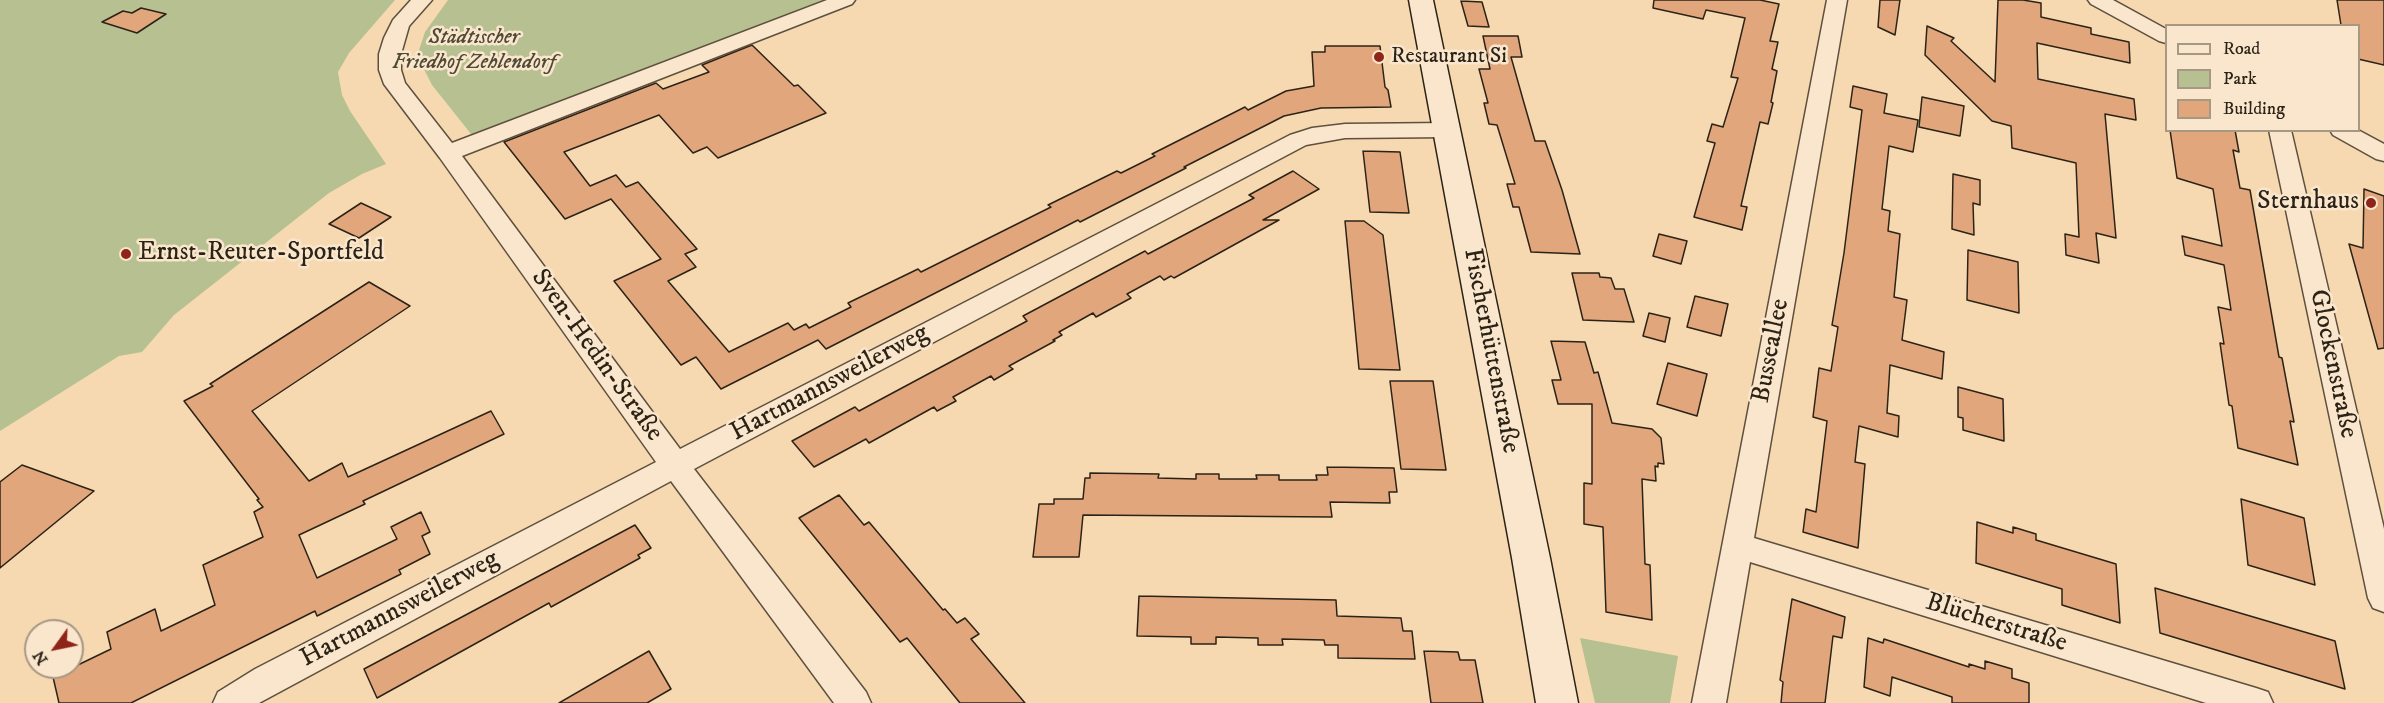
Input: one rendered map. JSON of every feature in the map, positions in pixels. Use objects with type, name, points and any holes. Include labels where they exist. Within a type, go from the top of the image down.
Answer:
[{"type":"street","name":"Sven-Hedin-Straße","points":[[422,0],[400,24],[390,54],[390,69],[395,84],[448,153],[675,465],[854,703]]},
{"type":"street","points":[[448,153],[845,0]]},
{"type":"street","name":"Fischerhüttenstraße","points":[[1421,0],[1448,130],[1557,703]]},
{"type":"street","name":"Busseallee","points":[[1709,703],[1837,0]]},
{"type":"street","points":[[2098,0],[2165,36]]},
{"type":"street","name":"Hartmannsweilerweg","points":[[230,703],[276,675],[1298,140],[1312,135],[1345,131],[1448,130]]},
{"type":"street","name":"Glockenstraße","points":[[2280,132],[2384,598]]},
{"type":"street","points":[[2345,132],[2384,154]]},
{"type":"street","name":"Blücherstraße","points":[[1736,545],[2256,703]]},
{"type":"green space","name":"Ernst-Reuter-Sportfeld","points":[[0,0],[395,0],[349,53],[338,72],[342,95],[350,111],[386,164],[362,174],[329,193],[174,315],[142,352],[119,356],[0,431]]},
{"type":"green space","name":"Städtischer Friedhof Zehlendorf","points":[[448,0],[826,0],[475,139],[432,85],[421,63],[419,50],[425,32]]},
{"type":"green space","points":[[1580,638],[1678,656],[1670,703],[1595,703]]},
{"type":"building","points":[[1654,0],[1760,0],[1779,4],[1770,41],[1778,42],[1772,69],[1777,71],[1771,102],[1773,103],[1768,124],[1760,122],[1741,206],[1747,207],[1742,230],[1694,217],[1715,143],[1707,141],[1712,124],[1723,127],[1738,78],[1731,77],[1745,18],[1706,10],[1703,19],[1653,8]]},
{"type":"building","points":[[1880,0],[1900,0],[1895,35],[1878,27]]},
{"type":"building","points":[[1998,0],[2041,3],[2041,17],[2091,28],[2091,34],[2129,42],[2130,63],[2037,43],[2038,79],[2134,99],[2136,120],[2105,114],[2116,238],[2096,233],[2099,263],[2066,255],[2065,234],[2079,237],[2076,163],[2012,148],[2011,126],[1992,121],[1925,55],[1927,26],[1954,38],[1951,41],[1995,82]]},
{"type":"building","points":[[2337,0],[2384,0],[2384,65],[2360,59],[2360,24],[2341,24]]},
{"type":"building","points":[[1461,1],[1482,2],[1489,27],[1468,26]]},
{"type":"building","points":[[141,8],[166,14],[137,33],[102,22],[123,11],[132,13]]},
{"type":"building","points":[[1483,36],[1518,36],[1522,57],[1511,57],[1524,103],[1535,141],[1545,141],[1580,254],[1531,252],[1519,207],[1513,207],[1507,184],[1515,184],[1497,125],[1489,124],[1484,103],[1488,103],[1479,69],[1490,69]]},
{"type":"building","points":[[752,45],[826,113],[718,158],[707,147],[693,153],[659,115],[564,152],[590,186],[616,175],[626,187],[638,182],[697,249],[685,254],[696,267],[668,281],[729,352],[788,323],[794,330],[806,324],[809,328],[851,307],[848,303],[918,269],[921,272],[1051,207],[1048,205],[1117,171],[1121,173],[1155,156],[1152,154],[1245,107],[1248,110],[1286,91],[1314,86],[1312,52],[1325,52],[1325,46],[1380,46],[1385,87],[1388,90],[1391,107],[1321,108],[1284,116],[1080,222],[1078,220],[826,349],[818,340],[721,389],[696,357],[681,365],[614,281],[661,259],[611,199],[565,219],[504,142],[656,83],[663,89],[709,72],[702,65]]},
{"type":"building","points":[[1853,86],[1887,94],[1884,113],[1918,120],[1913,152],[1889,146],[1882,209],[1890,211],[1888,231],[1900,234],[1894,297],[1907,300],[1902,340],[1944,352],[1942,379],[1890,365],[1887,413],[1899,416],[1898,437],[1859,426],[1855,462],[1865,464],[1858,548],[1803,532],[1806,509],[1816,512],[1827,421],[1813,417],[1819,368],[1831,371],[1838,327],[1832,325],[1844,253],[1862,110],[1850,107]]},
{"type":"building","points":[[1922,97],[1964,106],[1960,136],[1919,127]]},
{"type":"building","points":[[2170,132],[2235,132],[2239,152],[2233,150],[2240,188],[2250,190],[2279,357],[2282,358],[2294,422],[2290,421],[2298,465],[2238,448],[2220,343],[2224,344],[2218,307],[2231,310],[2224,265],[2185,255],[2182,236],[2222,246],[2213,189],[2177,178]]},
{"type":"building","points":[[1363,151],[1400,152],[1409,213],[1370,212]]},
{"type":"building","points":[[1293,171],[1319,189],[1263,220],[1279,220],[1174,278],[1171,276],[1164,280],[1160,276],[1127,294],[1131,298],[1096,317],[1093,313],[1059,332],[1062,335],[1053,340],[1055,341],[1009,366],[1013,369],[994,380],[991,376],[953,397],[956,401],[937,411],[934,407],[869,443],[866,439],[814,467],[792,441],[855,407],[859,411],[1027,321],[1023,316],[1145,251],[1148,254],[1254,198],[1249,195]]},
{"type":"building","points":[[1953,174],[1980,180],[1980,205],[1973,203],[1974,235],[1952,229]]},
{"type":"building","points":[[2364,189],[2384,196],[2384,348],[2378,349],[2349,244],[2363,248]]},
{"type":"building","points":[[361,203],[391,217],[359,238],[329,224]]},
{"type":"building","points":[[1345,221],[1364,221],[1383,235],[1400,370],[1359,369]]},
{"type":"building","points":[[1659,234],[1687,241],[1681,264],[1653,256]]},
{"type":"building","points":[[1968,250],[2018,262],[2019,313],[1967,300]]},
{"type":"building","points":[[1572,273],[1599,273],[1600,277],[1611,278],[1615,289],[1624,289],[1634,322],[1583,320]]},
{"type":"building","points":[[369,282],[410,306],[252,411],[309,481],[342,463],[348,477],[491,411],[504,434],[363,501],[365,504],[299,535],[317,578],[397,539],[391,527],[421,512],[430,532],[422,536],[430,554],[399,570],[401,574],[317,616],[315,611],[131,703],[59,703],[53,679],[84,679],[84,662],[111,649],[107,632],[155,609],[161,631],[215,605],[203,565],[263,537],[254,512],[263,507],[257,500],[259,499],[184,401],[213,386],[210,384]]},
{"type":"building","points":[[1695,296],[1728,304],[1721,336],[1687,327]]},
{"type":"building","points":[[1649,313],[1670,318],[1665,342],[1643,336]]},
{"type":"building","points":[[1551,341],[1585,342],[1594,373],[1598,372],[1612,423],[1652,429],[1661,438],[1664,464],[1658,463],[1658,467],[1655,466],[1656,481],[1642,479],[1645,564],[1650,565],[1652,620],[1606,612],[1603,527],[1584,524],[1584,483],[1592,484],[1592,404],[1558,404],[1552,380],[1561,380]]},
{"type":"building","points":[[1668,363],[1707,374],[1697,416],[1657,404]]},
{"type":"building","points":[[1390,381],[1433,381],[1446,470],[1401,469]]},
{"type":"building","points":[[1958,387],[2003,399],[2004,441],[1963,430],[1963,418],[1958,417]]},
{"type":"building","points":[[22,465],[94,491],[0,568],[0,482]]},
{"type":"building","points":[[1327,467],[1394,468],[1397,492],[1389,492],[1390,503],[1330,502],[1332,517],[1083,515],[1079,557],[1033,557],[1039,504],[1054,504],[1054,499],[1083,499],[1085,478],[1090,478],[1090,473],[1159,474],[1158,478],[1196,479],[1196,474],[1219,474],[1219,479],[1257,479],[1256,475],[1279,475],[1279,480],[1317,480],[1316,475],[1328,475]]},
{"type":"building","points":[[839,495],[864,525],[869,522],[943,610],[945,609],[957,623],[965,618],[979,634],[971,639],[1025,703],[960,703],[907,638],[900,642],[799,518]]},
{"type":"building","points":[[2241,499],[2304,518],[2315,585],[2248,565]]},
{"type":"building","points":[[1977,522],[2013,533],[2013,527],[2036,534],[2036,540],[2116,564],[2120,623],[2062,605],[2062,589],[1976,563]]},
{"type":"building","points":[[635,525],[651,548],[638,555],[640,558],[551,607],[549,603],[377,698],[364,669]]},
{"type":"building","points":[[2155,588],[2335,641],[2345,689],[2160,633]]},
{"type":"building","points":[[1139,596],[1336,600],[1337,616],[1401,618],[1403,631],[1412,631],[1415,659],[1338,658],[1338,645],[1325,645],[1324,640],[1282,639],[1283,645],[1258,645],[1258,638],[1216,637],[1216,644],[1191,644],[1191,637],[1137,636]]},
{"type":"building","points":[[1792,599],[1845,617],[1842,638],[1833,636],[1825,703],[1781,703],[1783,682],[1780,680]]},
{"type":"building","points":[[1868,638],[1883,643],[1884,639],[1969,667],[1969,664],[1985,669],[1985,661],[2012,669],[2012,678],[2029,683],[2029,703],[1952,703],[1952,697],[1892,677],[1890,696],[1864,687]]},
{"type":"building","points":[[649,651],[671,689],[647,703],[559,703]]},
{"type":"building","points":[[1424,651],[1458,652],[1460,660],[1475,660],[1483,703],[1431,703]]},
{"type":"place","name":"Restaurant Si","points":[[1379,57]]},
{"type":"place","name":"Sternhaus","points":[[2371,203]]},
{"type":"place","name":"Ernst-Reuter-Sportfeld","points":[[126,254]]}]
